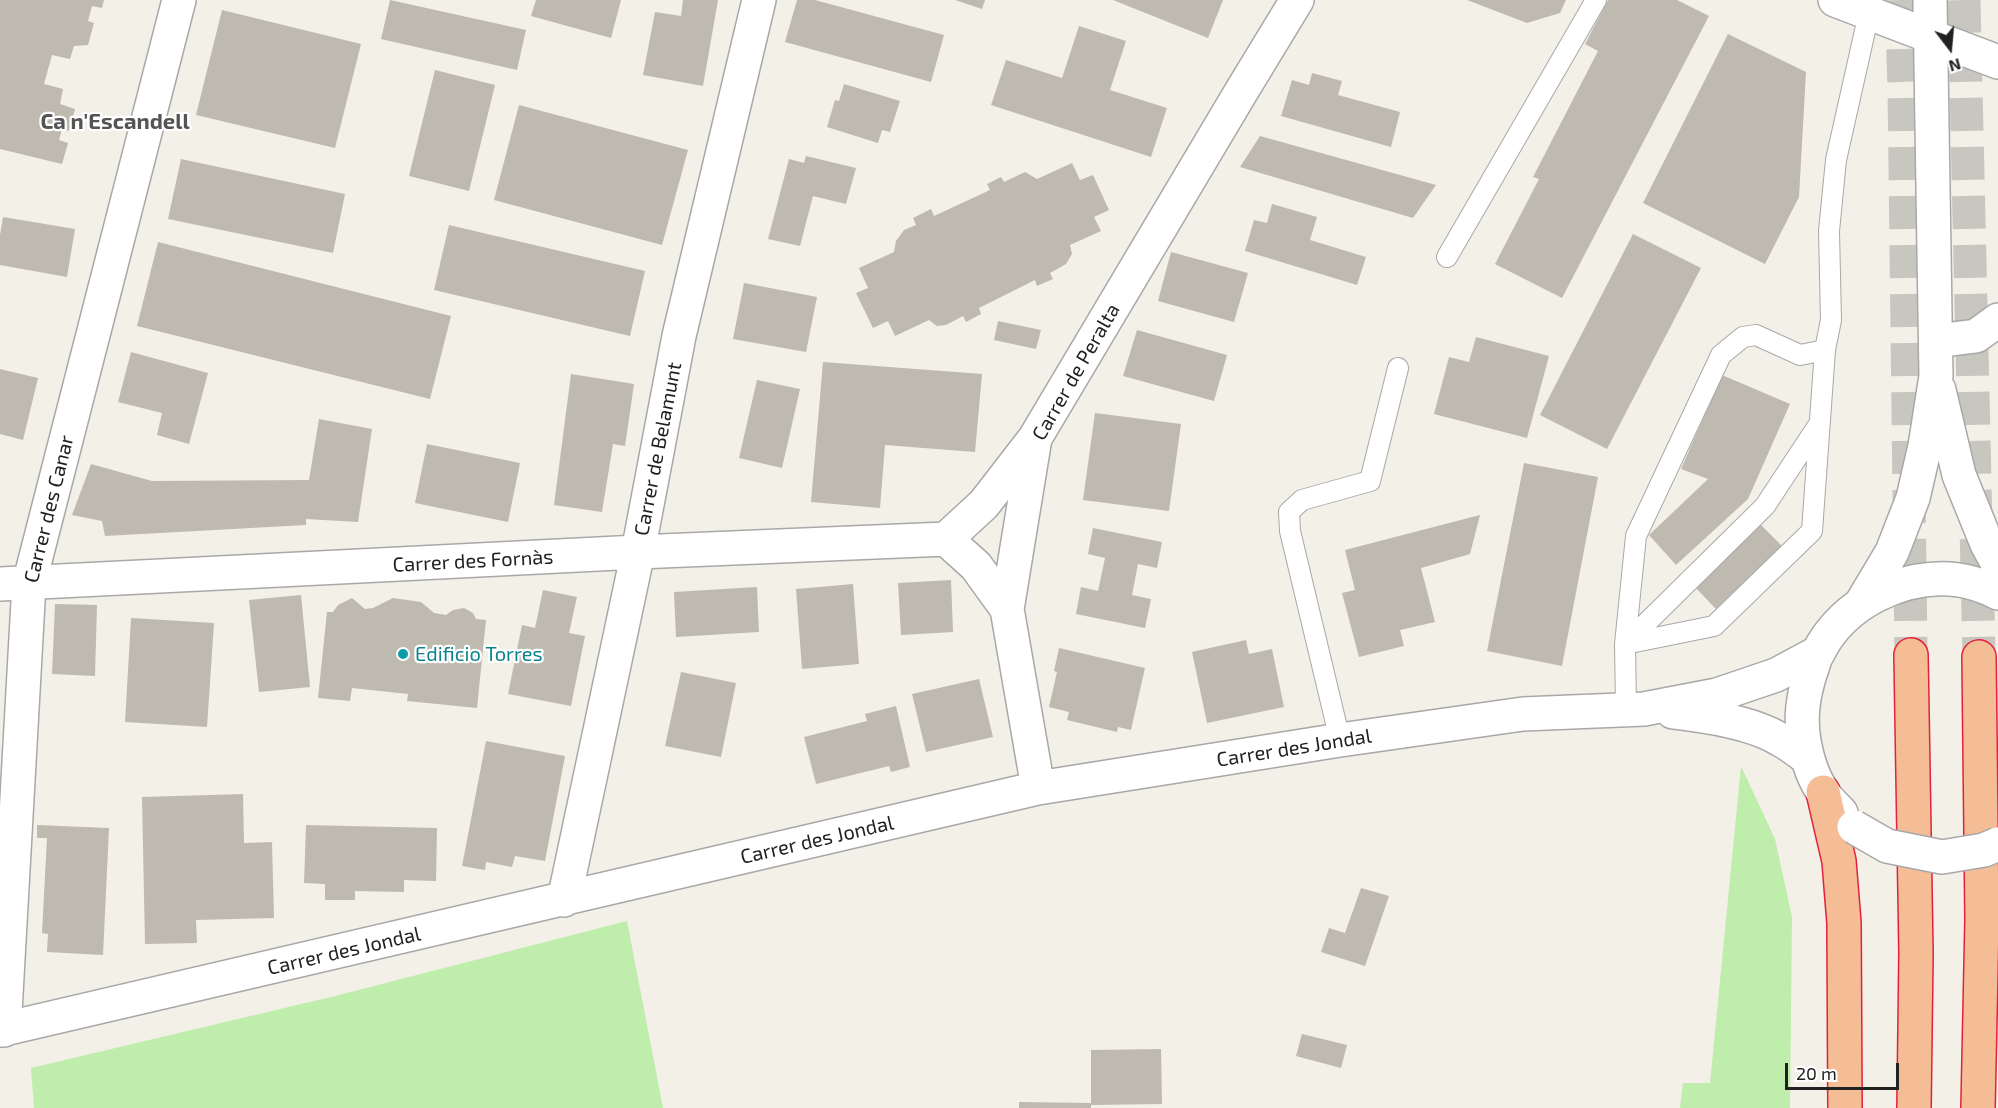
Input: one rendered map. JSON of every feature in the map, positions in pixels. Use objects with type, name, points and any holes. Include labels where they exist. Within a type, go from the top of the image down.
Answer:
[{"type":"highway","points":[[1911,655],[1916,953],[1914,1108]]},
{"type":"highway","points":[[1978,1108],[1982,919],[1979,657]]},
{"type":"highway","points":[[1822,792],[1839,861],[1844,923],[1845,1108]]},
{"type":"street","name":"Carrer des Canar","points":[[2,1030],[15,584],[179,0]]},
{"type":"street","name":"Carrer de Belamunt","points":[[564,900],[638,552],[679,336],[759,0]]},
{"type":"street","name":"Carrer de Peralta","points":[[1038,788],[1007,609],[1035,438],[1297,0]]},
{"type":"street","points":[[1835,0],[1998,62]]},
{"type":"street","points":[[1861,604],[1892,552],[1913,498],[1925,446],[1936,376],[1930,0]]},
{"type":"street","points":[[1936,341],[1976,336],[1998,320]]},
{"type":"street","points":[[1936,376],[1959,475],[1998,564]]},
{"type":"street","points":[[1007,609],[976,566],[946,539],[984,504],[1035,438]]},
{"type":"street","name":"Carrer des Fornàs","points":[[15,584],[638,552],[946,539]]},
{"type":"street","points":[[1998,593],[1958,580],[1915,581],[1879,593],[1861,604],[1836,626],[1817,653],[1803,695],[1801,725],[1807,758],[1822,792],[1854,827],[1887,846],[1942,857],[1984,850],[1998,844]]},
{"type":"street","name":"Carrer des Jondal","points":[[2,1030],[1038,788],[1340,740],[1523,714],[1635,709],[1717,695],[1776,675],[1817,653]]},
{"type":"street","name":"Carrer des Jondal","points":[[1635,709],[1712,717],[1779,738],[1807,758]]},
{"type":"lane","points":[[1447,257],[1596,0]]},
{"type":"lane","points":[[1625,644],[1714,626],[1812,531],[1825,350],[1831,320],[1829,231],[1836,160],[1869,13]]},
{"type":"lane","points":[[1635,709],[1625,644],[1636,536],[1721,355],[1743,337],[1756,335],[1800,355],[1825,350]]},
{"type":"lane","points":[[1340,740],[1290,531],[1289,512],[1302,500],[1370,480],[1398,368]]},
{"type":"lane","points":[[1625,644],[1765,506],[1820,422]]},
{"type":"green space","points":[[1741,766],[1775,839],[1792,917],[1790,1108],[1680,1108],[1683,1083],[1710,1083]]},
{"type":"green space","points":[[627,921],[663,1108],[34,1108],[31,1068],[335,996]]},
{"type":"building","points":[[0,0],[104,0],[102,8],[92,6],[88,21],[94,23],[88,45],[74,46],[70,59],[52,55],[44,84],[63,89],[60,104],[75,109],[69,131],[62,129],[59,140],[68,143],[62,164],[0,149]]},
{"type":"building","points":[[390,0],[526,30],[517,70],[381,39]]},
{"type":"building","points":[[536,0],[621,0],[611,38],[531,16]]},
{"type":"building","points":[[683,0],[718,0],[703,86],[643,75],[655,12],[681,16]]},
{"type":"building","points":[[797,0],[815,0],[944,35],[931,82],[785,42]]},
{"type":"building","points":[[955,0],[985,0],[982,9]]},
{"type":"building","points":[[1113,0],[1223,0],[1208,38]]},
{"type":"building","points":[[1467,0],[1566,0],[1560,13],[1527,23]]},
{"type":"building","points":[[1608,0],[1677,0],[1709,16],[1562,298],[1495,264],[1539,179],[1533,177],[1598,51],[1585,44]]},
{"type":"building","points":[[222,10],[361,44],[335,148],[196,115]]},
{"type":"building","points":[[1079,26],[1126,41],[1110,90],[1167,108],[1151,157],[991,105],[1006,60],[1062,78]]},
{"type":"building","points":[[1728,34],[1806,72],[1799,197],[1765,264],[1643,203]]},
{"type":"building","points":[[435,70],[495,85],[469,191],[409,176]]},
{"type":"building","points":[[1312,73],[1342,81],[1338,95],[1400,112],[1391,147],[1281,116],[1292,80],[1309,85]]},
{"type":"building","points":[[844,84],[900,101],[890,132],[882,130],[878,143],[827,127],[835,100],[839,101]]},
{"type":"building","points":[[519,105],[688,150],[662,245],[494,200]]},
{"type":"building","points":[[1260,136],[1436,185],[1413,218],[1240,167]]},
{"type":"building","points":[[806,156],[856,168],[846,204],[813,196],[800,246],[768,239],[789,159],[804,163]]},
{"type":"building","points":[[181,159],[345,194],[333,253],[168,219]]},
{"type":"building","points":[[1072,163],[1080,180],[1093,175],[1109,210],[1094,217],[1101,231],[1070,245],[1072,254],[1066,264],[1050,273],[1053,279],[1037,286],[1035,280],[979,308],[981,314],[966,322],[963,316],[946,325],[937,326],[929,320],[895,336],[888,321],[873,328],[856,293],[868,288],[859,268],[894,252],[896,241],[904,230],[916,225],[913,218],[931,209],[934,216],[990,190],[987,184],[1001,177],[1004,182],[1025,172],[1037,179]]},
{"type":"building","points":[[1272,204],[1317,217],[1310,240],[1366,257],[1357,285],[1245,251],[1254,220],[1267,223]]},
{"type":"building","points":[[3,217],[75,229],[67,277],[0,265],[0,235]]},
{"type":"building","points":[[449,225],[645,271],[630,336],[434,290]]},
{"type":"building","points":[[1633,234],[1701,268],[1607,449],[1540,415]]},
{"type":"building","points":[[158,242],[451,316],[430,399],[137,326]]},
{"type":"building","points":[[1171,252],[1248,273],[1234,322],[1158,301]]},
{"type":"building","points":[[744,283],[817,297],[806,352],[733,339]]},
{"type":"building","points":[[998,321],[1041,330],[1036,349],[994,340]]},
{"type":"building","points":[[1137,330],[1227,355],[1214,401],[1123,376]]},
{"type":"building","points":[[1476,337],[1549,356],[1527,438],[1434,414],[1449,357],[1469,362]]},
{"type":"building","points":[[131,352],[208,373],[189,444],[157,435],[162,413],[118,402]]},
{"type":"building","points":[[823,362],[982,374],[975,452],[885,445],[880,508],[811,502]]},
{"type":"building","points":[[0,369],[38,378],[23,440],[0,434]]},
{"type":"building","points":[[571,374],[634,384],[625,446],[613,444],[602,512],[554,505]]},
{"type":"building","points":[[1722,375],[1790,404],[1748,499],[1676,565],[1649,535],[1708,479],[1681,469]]},
{"type":"building","points":[[757,380],[800,389],[782,468],[739,458]]},
{"type":"building","points":[[1095,413],[1181,424],[1169,511],[1083,500]]},
{"type":"building","points":[[319,419],[372,429],[358,522],[306,519],[306,525],[105,536],[102,521],[72,515],[91,464],[152,481],[309,480]]},
{"type":"building","points":[[427,444],[520,463],[508,522],[415,503]]},
{"type":"building","points":[[1524,463],[1598,477],[1562,666],[1487,651]]},
{"type":"building","points":[[1480,515],[1470,554],[1421,568],[1435,622],[1400,630],[1404,646],[1359,657],[1342,593],[1355,590],[1345,550]]},
{"type":"building","points":[[1759,523],[1782,546],[1716,609],[1694,586]]},
{"type":"building","points":[[1093,528],[1162,542],[1157,568],[1138,564],[1132,595],[1151,599],[1145,628],[1076,614],[1081,587],[1098,591],[1105,558],[1088,554]]},
{"type":"building","points":[[951,580],[953,632],[901,635],[898,583]]},
{"type":"building","points":[[853,584],[859,664],[802,669],[796,589]]},
{"type":"building","points":[[757,587],[759,632],[676,637],[674,592]]},
{"type":"building","points":[[543,590],[577,597],[569,633],[585,636],[571,706],[508,694],[522,625],[535,628]]},
{"type":"building","points":[[301,595],[310,687],[259,692],[249,600]]},
{"type":"building","name":"Edificio Torres","points":[[352,598],[365,609],[373,608],[393,598],[421,602],[434,613],[446,615],[453,610],[464,608],[473,613],[476,619],[486,620],[477,708],[407,701],[408,694],[352,688],[350,701],[318,698],[327,612],[333,612],[338,605]]},
{"type":"building","points":[[55,604],[97,605],[95,676],[52,674]]},
{"type":"building","points":[[131,618],[214,623],[207,727],[125,722]]},
{"type":"building","points":[[1246,640],[1249,654],[1272,649],[1284,707],[1207,723],[1192,652]]},
{"type":"building","points":[[1059,648],[1145,668],[1131,730],[1118,727],[1117,732],[1067,720],[1069,712],[1049,707],[1057,672],[1054,671]]},
{"type":"building","points":[[681,672],[736,683],[721,757],[665,746]]},
{"type":"building","points":[[979,679],[993,737],[926,752],[912,694]]},
{"type":"building","points":[[896,706],[910,767],[891,772],[889,766],[816,784],[804,737],[867,721],[865,714]]},
{"type":"building","points":[[486,741],[565,756],[545,861],[515,856],[512,867],[486,862],[485,870],[462,866]]},
{"type":"building","points":[[243,794],[244,843],[272,842],[274,918],[196,920],[197,943],[145,944],[142,797]]},
{"type":"building","points":[[37,825],[109,828],[103,955],[47,952],[48,934],[42,933],[47,838],[37,838]]},
{"type":"building","points":[[306,825],[437,828],[436,881],[404,880],[404,892],[355,891],[355,900],[325,900],[325,884],[304,883]]},
{"type":"building","points":[[1361,888],[1389,896],[1365,966],[1321,952],[1329,928],[1345,933]]},
{"type":"building","points":[[1302,1034],[1347,1045],[1341,1068],[1296,1056]]},
{"type":"building","points":[[1161,1049],[1162,1104],[1091,1105],[1091,1050]]},
{"type":"building","points":[[1019,1102],[1091,1103],[1091,1108],[1019,1108]]},
{"type":"tunnel","points":[[1901,0],[1911,655]]},
{"type":"tunnel","points":[[1964,0],[1979,657]]},
{"type":"place","name":"Edificio Torres","points":[[403,654]]},
{"type":"district","name":"Ca n'Escandell","points":[[115,122]]}]
